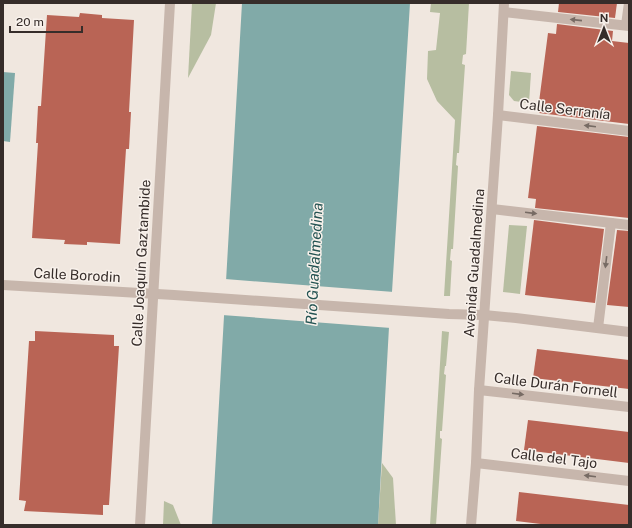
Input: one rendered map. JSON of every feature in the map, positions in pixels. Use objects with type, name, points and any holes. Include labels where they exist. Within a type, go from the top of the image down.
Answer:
[{"type":"street","name":"Calle Joaquín Gaztambide","points":[[140,525],[170,3]]},
{"type":"street","points":[[504,8],[628,26],[629,3]]},
{"type":"street","name":"Avenida Guadalmedina","points":[[472,525],[479,390],[504,8]]},
{"type":"street","name":"Calle Serranía","points":[[498,115],[629,131]]},
{"type":"street","points":[[492,209],[629,225]]},
{"type":"street","points":[[598,328],[611,223]]},
{"type":"street","name":"Calle Borodin","points":[[3,285],[484,315],[629,332]]},
{"type":"street","name":"Calle Durán Fornell","points":[[479,390],[629,407]]},
{"type":"street","name":"Calle del Tajo","points":[[476,463],[629,481]]},
{"type":"green space","points":[[192,3],[216,3],[211,35],[188,78]]},
{"type":"green space","points":[[431,3],[469,3],[466,54],[463,55],[462,64],[465,65],[459,153],[457,153],[456,165],[458,166],[453,249],[451,249],[450,260],[452,261],[450,296],[444,296],[455,120],[437,101],[427,79],[428,51],[436,50],[440,13],[430,12]]},
{"type":"green space","points":[[511,71],[531,73],[529,103],[514,101],[509,95]]},
{"type":"green space","points":[[509,225],[527,226],[520,294],[503,292]]},
{"type":"green space","points":[[442,331],[449,332],[444,374],[446,375],[442,431],[440,431],[440,438],[442,439],[436,525],[430,525]]},
{"type":"green space","points":[[382,463],[393,478],[396,525],[378,525]]},
{"type":"green space","points":[[164,501],[173,505],[181,525],[163,525]]},
{"type":"water","name":"Río Guadalmedina","points":[[242,3],[410,3],[378,525],[212,525]]},
{"type":"water","points":[[3,72],[15,73],[10,142],[3,141]]},
{"type":"pier","points":[[225,279],[394,292],[391,328],[222,315]]},
{"type":"building","points":[[559,3],[617,3],[615,18],[558,12]]},
{"type":"building","points":[[80,13],[102,15],[102,18],[134,20],[129,112],[131,112],[129,149],[126,149],[120,244],[87,242],[87,245],[64,244],[65,240],[32,238],[38,143],[36,143],[38,106],[41,106],[47,15],[79,17]]},
{"type":"building","points":[[557,24],[613,31],[612,41],[629,43],[629,124],[539,113],[541,102],[539,102],[548,33],[556,34]]},
{"type":"building","points":[[537,126],[629,137],[629,218],[535,208],[536,199],[528,198]]},
{"type":"building","points":[[534,220],[604,229],[595,303],[525,295]]},
{"type":"building","points":[[617,230],[629,231],[629,307],[607,305]]},
{"type":"building","points":[[35,331],[114,335],[114,346],[119,346],[109,505],[103,505],[103,515],[24,511],[26,501],[19,500],[29,341],[35,341]]},
{"type":"building","points":[[537,349],[629,360],[629,389],[533,378]]},
{"type":"building","points":[[528,420],[629,432],[629,463],[524,450]]},
{"type":"building","points":[[519,492],[629,505],[629,525],[549,525],[516,521]]}]
